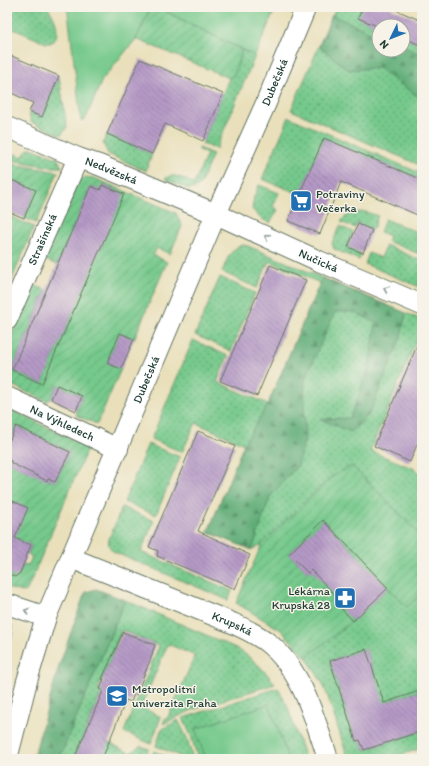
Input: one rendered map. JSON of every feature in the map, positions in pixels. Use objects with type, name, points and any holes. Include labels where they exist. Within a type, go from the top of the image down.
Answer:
[{"type":"street","name":"Dubečská","points":[[7,759],[27,680],[46,617],[216,214],[266,103],[306,7]]},
{"type":"street","name":"Nedvězská","points":[[7,127],[78,158],[99,165],[216,214]]},
{"type":"street","name":"Strašínská","points":[[7,320],[78,158]]},
{"type":"street","name":"Nučická","points":[[216,214],[422,305]]},
{"type":"street","name":"Na Výhledech","points":[[7,397],[118,449]]},
{"type":"street","name":"Krupská","points":[[71,558],[230,622],[246,629],[268,643],[285,661],[307,698],[328,759]]},
{"type":"street","points":[[7,604],[46,617]]},
{"type":"green space","points":[[12,7],[47,7],[56,23],[57,33],[54,41],[46,43],[11,28],[8,23],[8,15]]},
{"type":"green space","points":[[65,7],[151,7],[136,39],[102,80],[86,118],[81,121],[68,12]]},
{"type":"green space","points":[[151,7],[157,7],[242,50],[234,75],[229,78],[136,39]]},
{"type":"green space","points":[[157,7],[276,7],[255,56]]},
{"type":"green space","points":[[336,7],[363,7],[372,18],[371,58],[411,58],[411,41],[422,46],[422,166],[291,110]]},
{"type":"green space","points":[[332,15],[371,32],[371,58],[411,58],[411,50],[420,54],[422,53],[422,95],[416,95],[378,68],[348,70],[319,46]]},
{"type":"green space","points":[[242,50],[255,56],[216,149],[202,144],[229,78],[234,75]]},
{"type":"green space","points":[[59,76],[67,127],[61,135],[31,122],[29,112],[42,117]]},
{"type":"green space","points":[[289,117],[422,174],[422,180],[324,138],[300,194],[262,179]]},
{"type":"green space","points":[[107,134],[152,154],[146,171],[108,154],[103,143]]},
{"type":"green space","points":[[31,148],[57,158],[62,167],[50,167],[7,159],[7,151],[22,157],[27,150]]},
{"type":"green space","points":[[199,148],[213,154],[200,185],[196,188],[188,189],[165,179],[175,176],[194,184],[207,154],[199,150]]},
{"type":"green space","points":[[7,163],[58,172],[36,223],[24,218],[36,190],[7,178]]},
{"type":"green space","points":[[86,177],[94,178],[176,213],[182,226],[170,254],[157,248],[153,255],[167,262],[134,339],[120,333],[107,363],[121,369],[97,424],[77,416],[76,411],[82,396],[57,385],[51,399],[46,401],[7,383],[7,346],[34,285],[46,290],[12,370],[42,384],[123,194],[103,185],[100,190],[91,186],[57,265],[44,259],[73,192],[80,180]]},
{"type":"green space","points":[[259,185],[279,193],[273,206],[278,210],[270,223],[261,219],[252,209],[254,197]]},
{"type":"green space","points":[[366,212],[378,216],[373,229],[357,223],[355,228],[341,222],[349,215]]},
{"type":"green space","points":[[7,215],[34,227],[10,284],[7,283],[7,263],[11,255],[8,253],[10,249],[7,248]]},
{"type":"green space","points":[[385,219],[422,234],[422,255],[387,241],[389,236],[380,232]]},
{"type":"green space","points":[[340,226],[353,232],[347,247],[361,254],[359,260],[334,249],[332,243]]},
{"type":"green space","points":[[243,245],[422,320],[422,327],[370,451],[413,468],[422,475],[422,537],[352,466],[331,477],[262,544],[252,550],[208,532],[244,444],[196,423],[182,452],[151,439],[193,340],[228,356],[217,382],[268,404],[320,283],[269,261],[257,288],[222,272],[227,259],[232,252]]},
{"type":"green space","points":[[386,245],[422,261],[422,288],[365,264],[369,253],[381,258]]},
{"type":"green space","points":[[220,277],[255,293],[231,351],[195,335]]},
{"type":"green space","points":[[322,278],[406,313],[400,340],[369,415],[351,432],[320,419],[350,418],[369,367],[376,323],[354,312],[335,312],[305,379],[305,439],[298,465],[270,497],[252,550],[208,532],[244,444],[268,404]]},
{"type":"green space","points":[[7,408],[88,447],[27,590],[23,592],[7,588],[7,573],[17,578],[24,565],[28,566],[32,557],[28,555],[31,545],[7,535],[7,459],[20,468],[55,482],[70,452],[17,426],[7,448]],"holes":[[[13,501],[28,508],[9,509]]]},
{"type":"green space","points":[[148,444],[180,457],[156,515],[124,502]]},
{"type":"green space","points":[[352,466],[422,537],[422,593],[407,607],[323,520],[289,554],[308,573],[314,567],[341,595],[335,602],[353,621],[306,657],[281,630],[236,603],[262,544],[331,477]]},
{"type":"green space","points":[[122,507],[154,521],[141,552],[232,591],[228,600],[114,552],[109,546],[108,541]]},
{"type":"green space","points":[[388,588],[407,607],[422,593],[422,690],[375,706],[378,685],[366,649],[330,661],[356,741],[360,740],[364,750],[422,731],[422,748],[388,759],[348,759],[322,682],[306,657],[360,615]]},
{"type":"green space","points":[[96,589],[125,600],[59,759],[33,759],[58,669],[84,595],[86,592]]},
{"type":"green space","points":[[125,600],[236,648],[267,673],[275,684],[192,710],[163,724],[165,718],[167,719],[195,656],[168,644],[141,707],[161,717],[151,744],[124,732],[159,646],[122,630],[98,689],[102,691],[74,759],[59,759]]},
{"type":"green space","points":[[7,619],[12,626],[12,633],[7,650]]},
{"type":"green space","points":[[278,688],[287,705],[305,759],[288,759],[269,704],[196,729],[206,759],[198,759],[191,736],[183,718]]},
{"type":"green space","points":[[269,704],[288,759],[206,759],[195,729]]},
{"type":"green space","points":[[178,720],[187,738],[193,759],[186,759],[156,746],[161,730]]},
{"type":"green space","points":[[107,742],[130,753],[141,746],[149,749],[144,759],[105,759],[101,757]]},
{"type":"green space","points":[[154,751],[172,759],[150,759]]},
{"type":"building","points":[[363,7],[389,7],[422,21],[422,46],[411,41],[411,18],[371,18],[371,24],[358,18]]},
{"type":"building","points":[[7,54],[59,76],[42,117],[29,112],[33,103],[7,91]]},
{"type":"building","points":[[140,59],[223,94],[203,141],[165,124],[152,154],[107,134]]},
{"type":"building","points":[[324,138],[422,180],[422,217],[341,182],[320,234],[288,221]]},
{"type":"building","points":[[7,178],[36,190],[24,218],[7,211]]},
{"type":"building","points":[[102,185],[124,194],[42,384],[12,370],[91,186],[100,190]]},
{"type":"building","points":[[358,224],[372,230],[363,253],[348,247]]},
{"type":"building","points":[[270,265],[306,280],[257,396],[220,381]]},
{"type":"building","points":[[120,333],[134,339],[121,369],[107,363]]},
{"type":"building","points":[[422,334],[422,432],[410,462],[374,446]]},
{"type":"building","points":[[57,385],[82,396],[76,411],[51,399]]},
{"type":"building","points":[[16,426],[70,452],[55,482],[48,479],[47,481],[11,463],[11,461],[7,459],[7,446]]},
{"type":"building","points":[[198,431],[235,446],[198,531],[250,555],[235,589],[157,556],[158,551],[149,547]]},
{"type":"building","points":[[13,501],[28,508],[15,538],[31,545],[20,573],[15,577],[7,573],[7,514]]},
{"type":"building","points":[[323,520],[388,588],[353,621],[335,602],[338,598],[311,570],[308,573],[289,554]]},
{"type":"building","name":"Metropolitní univerzita Praha","points":[[123,632],[155,645],[153,653],[136,695],[134,694],[131,702],[126,700],[102,759],[74,759],[103,691],[100,689],[104,679],[102,679]]},
{"type":"building","points":[[366,649],[384,703],[422,690],[422,731],[364,750],[360,740],[356,741],[330,661]]},
{"type":"place","name":"Potraviny Večerka","points":[[301,201]]},
{"type":"place","name":"Lékárna Krupská 28","points":[[345,598]]},
{"type":"place","name":"Metropolitní univerzita Praha","points":[[117,696]]}]
